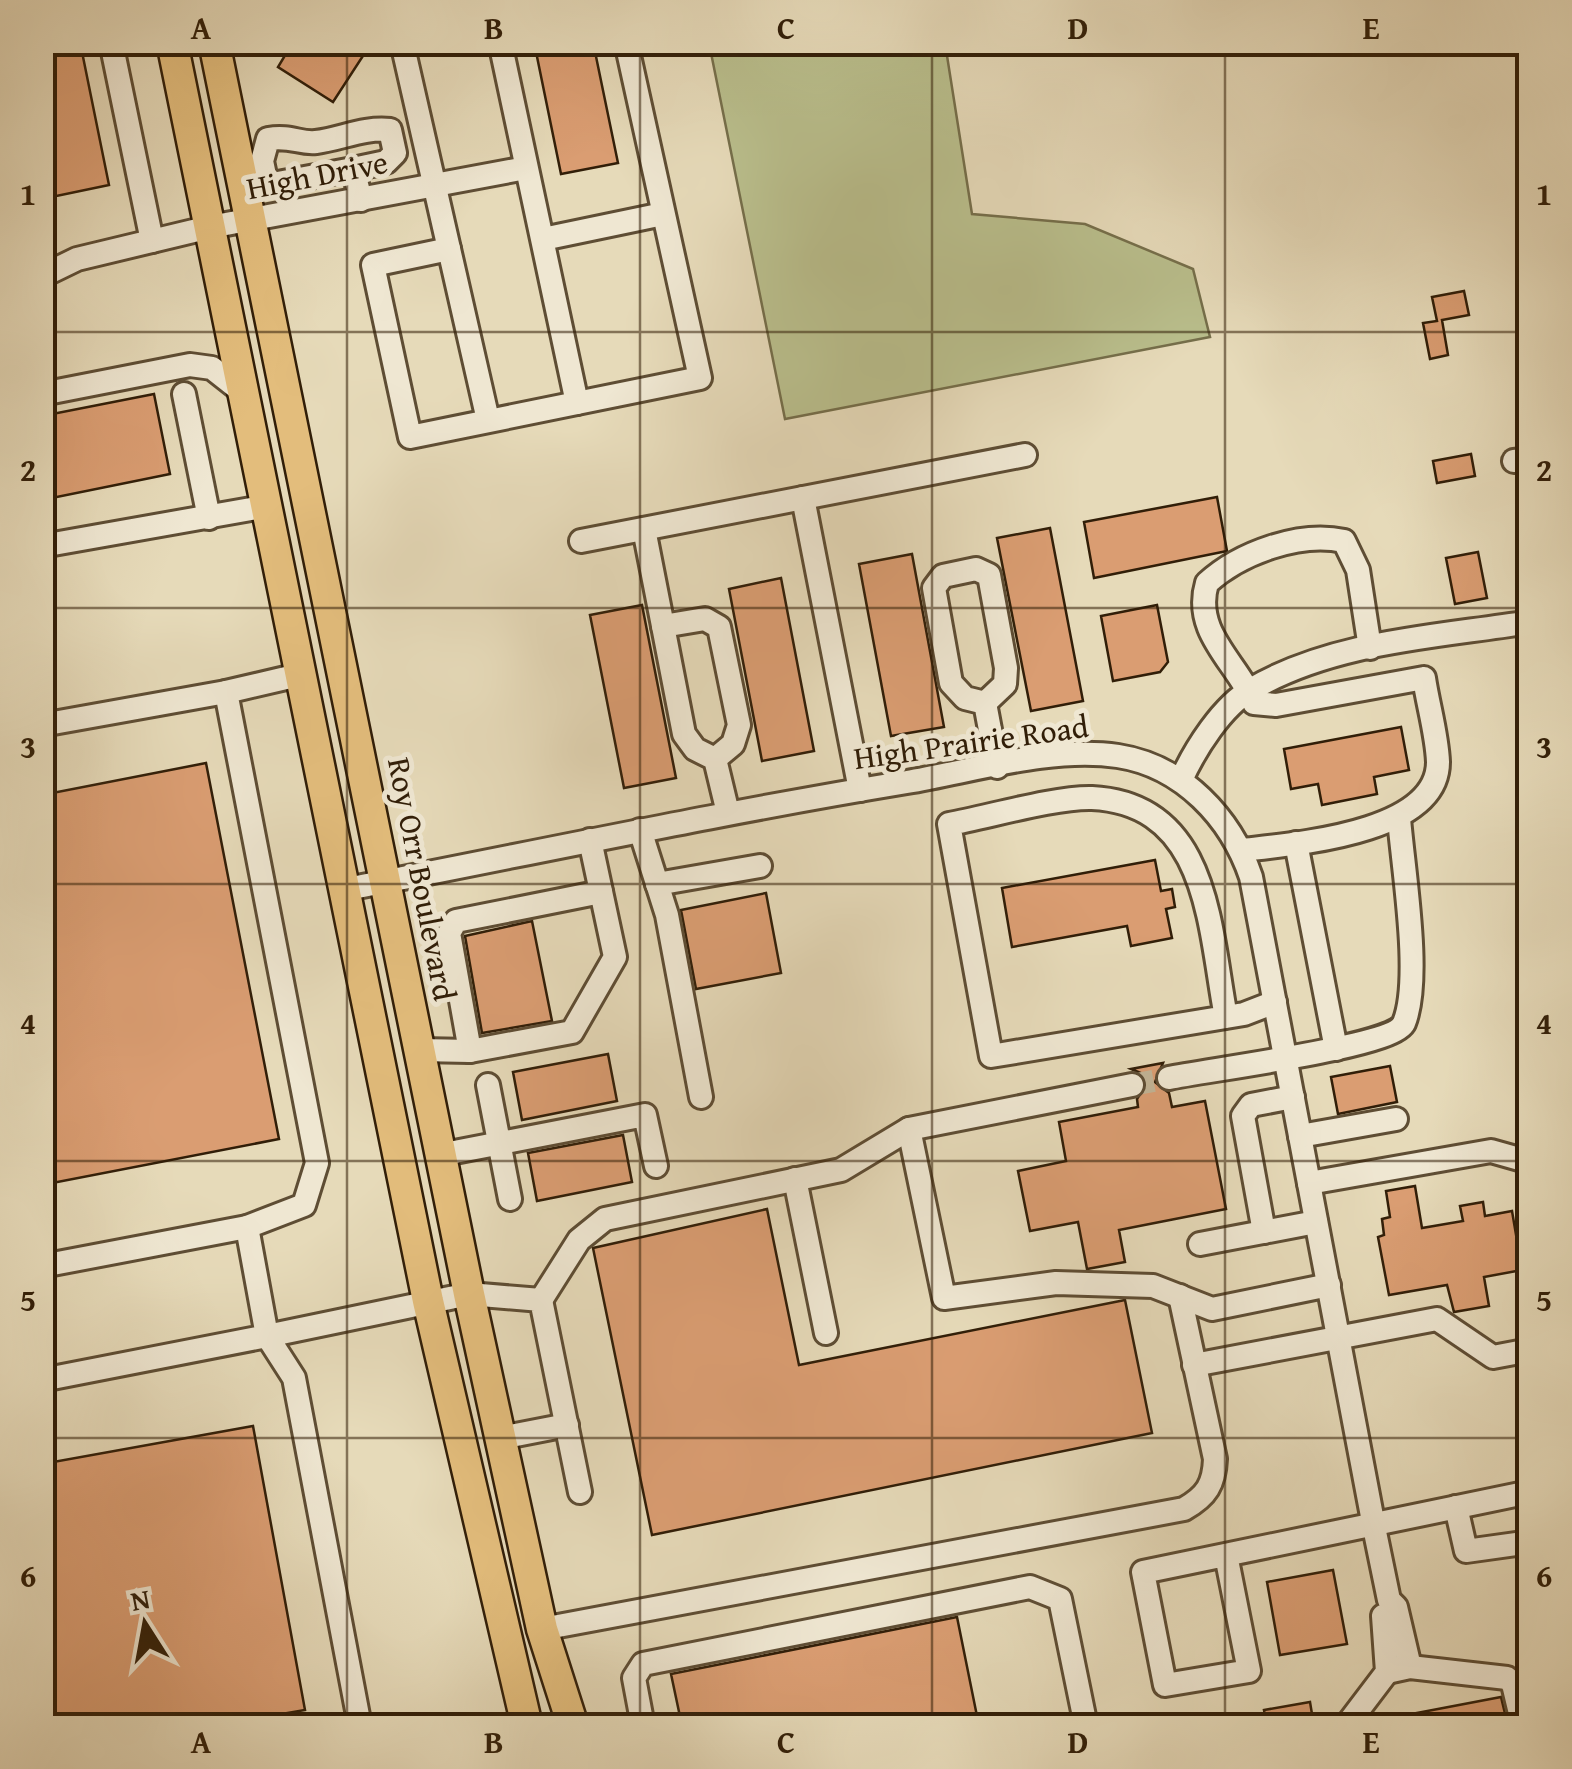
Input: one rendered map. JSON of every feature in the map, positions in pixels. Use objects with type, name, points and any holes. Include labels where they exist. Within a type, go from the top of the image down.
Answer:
[{"type":"main road","points":[[172,42],[428,1301],[527,1726]]},
{"type":"main road","name":"Roy Orr Boulevard","points":[[214,42],[468,1294],[542,1629],[562,1702],[573,1726]]},
{"type":"street","points":[[111,42],[152,241]]},
{"type":"street","points":[[406,42],[403,47],[488,420]]},
{"type":"street","points":[[500,42],[576,403]]},
{"type":"street","points":[[449,249],[373,265],[410,438],[700,378],[626,42]]},
{"type":"street","points":[[376,128],[390,130],[396,153],[386,162],[353,169],[266,185],[262,150],[268,139],[290,135],[311,144],[376,128]]},
{"type":"street","name":"High Drive","points":[[42,276],[77,258],[210,227],[526,168]]},
{"type":"street","points":[[353,169],[361,200]]},
{"type":"street","points":[[543,240],[663,214]]},
{"type":"street","points":[[42,394],[190,365],[212,368],[246,394]]},
{"type":"street","points":[[184,394],[209,518]]},
{"type":"street","points":[[581,541],[1025,455]]},
{"type":"street","points":[[804,498],[860,790]]},
{"type":"street","points":[[42,546],[268,506]]},
{"type":"street","points":[[644,529],[684,734],[695,749],[716,759]]},
{"type":"street","points":[[1242,850],[1336,838],[1398,818],[1434,780],[1438,763],[1424,678],[1267,706],[1254,704],[1219,652],[1209,628],[1204,588],[1220,571],[1258,554],[1321,536],[1344,542],[1358,570],[1370,648]]},
{"type":"street","points":[[976,569],[989,575],[1006,668],[1004,684],[985,703],[965,698],[951,684],[934,588],[943,576],[976,569]]},
{"type":"street","points":[[663,626],[705,619],[719,626],[739,725],[733,744],[716,759]]},
{"type":"street","points":[[1181,780],[1192,757],[1248,690],[1329,654],[1530,622]]},
{"type":"street","points":[[42,725],[303,674]]},
{"type":"street","points":[[42,1266],[247,1227],[304,1205],[316,1162],[226,692]]},
{"type":"street","points":[[985,703],[998,767]]},
{"type":"street","name":"High Prairie Road","points":[[346,889],[728,813],[1064,756],[1119,756],[1181,780],[1211,807],[1242,850],[1275,1002],[1374,1528],[1389,1600],[1396,1606],[1399,1669]]},
{"type":"street","points":[[1090,798],[1093,756]]},
{"type":"street","points":[[716,759],[728,813]]},
{"type":"street","points":[[1226,1017],[1193,860],[1156,816],[1128,804],[1090,798],[949,824],[991,1056],[1226,1017],[1275,1002]]},
{"type":"street","points":[[1169,1078],[1285,1055],[1336,1050],[1394,1034],[1403,1026],[1412,978],[1398,818]]},
{"type":"street","points":[[640,830],[657,884],[701,1097]]},
{"type":"street","points":[[420,1050],[470,1050],[572,1032],[615,957],[590,840]]},
{"type":"street","points":[[1296,843],[1336,1050]]},
{"type":"street","points":[[657,884],[760,866]]},
{"type":"street","points":[[470,1050],[448,932],[456,921],[601,892]]},
{"type":"street","points":[[488,1085],[510,1199]]},
{"type":"street","points":[[580,1492],[542,1300],[579,1240],[605,1219],[841,1170],[909,1129],[1132,1085]]},
{"type":"street","points":[[1264,1232],[1243,1116],[1251,1105],[1293,1097]]},
{"type":"street","points":[[439,1155],[646,1115],[656,1166]]},
{"type":"street","points":[[1300,1136],[1396,1119]]},
{"type":"street","points":[[909,1129],[944,1298],[1056,1283],[1153,1286],[1212,1309],[1328,1285]]},
{"type":"street","points":[[1309,1183],[1491,1151],[1530,1162]]},
{"type":"street","points":[[795,1179],[826,1333]]},
{"type":"street","points":[[1200,1244],[1316,1222]]},
{"type":"street","points":[[247,1227],[267,1336],[294,1378],[360,1726]]},
{"type":"street","points":[[42,1380],[468,1294],[542,1300]]},
{"type":"street","points":[[542,1629],[1184,1509],[1202,1499],[1214,1480],[1215,1459],[1180,1296]]},
{"type":"street","points":[[1194,1366],[1437,1319],[1493,1357],[1530,1350]]},
{"type":"street","points":[[500,1438],[567,1426]]},
{"type":"street","points":[[1226,1554],[1249,1671],[1166,1685],[1144,1572],[1226,1554],[1374,1528],[1530,1492]]},
{"type":"street","points":[[1456,1507],[1466,1550],[1530,1542]]},
{"type":"street","points":[[643,1726],[634,1678],[643,1664],[1030,1587],[1060,1599],[1086,1726]]},
{"type":"street","points":[[1346,1726],[1399,1669],[1507,1678],[1513,1684],[1522,1726]]},
{"type":"green space","points":[[709,43],[945,43],[972,214],[1085,224],[1193,269],[1210,337],[785,419]]},
{"type":"building","points":[[42,42],[80,42],[109,185],[42,199]]},
{"type":"building","points":[[293,42],[372,42],[333,102],[278,67]]},
{"type":"building","points":[[534,42],[593,42],[618,163],[561,174]]},
{"type":"building","points":[[1464,291],[1469,315],[1442,320],[1448,355],[1430,359],[1423,323],[1437,321],[1432,297]]},
{"type":"building","points":[[154,394],[170,474],[42,500],[42,416]]},
{"type":"building","points":[[1471,454],[1475,476],[1437,483],[1433,461]]},
{"type":"building","points":[[1217,497],[1227,551],[1094,578],[1084,522]]},
{"type":"building","points":[[1050,528],[1083,701],[1031,711],[997,538]]},
{"type":"building","points":[[1478,552],[1487,598],[1455,604],[1446,558]]},
{"type":"building","points":[[912,554],[944,727],[891,736],[859,564]]},
{"type":"building","points":[[781,578],[814,751],[762,761],[729,589]]},
{"type":"building","points":[[642,605],[676,778],[624,788],[590,615]]},
{"type":"building","points":[[1157,605],[1168,662],[1160,672],[1113,681],[1101,616]]},
{"type":"building","points":[[1401,727],[1409,770],[1374,777],[1377,794],[1322,805],[1318,784],[1291,789],[1284,749]]},
{"type":"building","points":[[206,763],[279,1139],[42,1185],[42,795]]},
{"type":"building","points":[[1155,860],[1161,891],[1172,889],[1175,907],[1166,909],[1172,938],[1131,946],[1127,926],[1012,947],[1002,888]]},
{"type":"building","points":[[766,893],[781,973],[696,989],[681,910]]},
{"type":"building","points":[[532,921],[552,1021],[482,1033],[465,936]]},
{"type":"building","points":[[608,1054],[617,1101],[522,1120],[513,1072]]},
{"type":"building","points":[[1163,1063],[1155,1082],[1169,1093],[1172,1107],[1205,1101],[1226,1209],[1119,1230],[1125,1262],[1087,1269],[1078,1222],[1030,1231],[1018,1171],[1066,1161],[1059,1122],[1138,1107],[1137,1099],[1147,1083],[1143,1074],[1131,1069]]},
{"type":"building","points":[[1390,1066],[1397,1102],[1338,1114],[1331,1077]]},
{"type":"building","points":[[623,1135],[632,1182],[537,1201],[528,1153]]},
{"type":"building","points":[[1415,1186],[1422,1228],[1463,1221],[1460,1206],[1483,1202],[1485,1216],[1512,1211],[1522,1270],[1484,1277],[1489,1306],[1454,1312],[1447,1285],[1389,1295],[1378,1237],[1384,1235],[1382,1219],[1390,1217],[1386,1191]]},
{"type":"building","points":[[767,1209],[799,1365],[1125,1300],[1152,1433],[652,1535],[593,1248]]},
{"type":"building","points":[[253,1426],[305,1710],[212,1726],[42,1726],[42,1464]]},
{"type":"building","points":[[1333,1570],[1347,1644],[1280,1655],[1267,1582]]},
{"type":"building","points":[[957,1617],[979,1726],[682,1726],[671,1674]]},
{"type":"building","points":[[1501,1697],[1508,1726],[1381,1726],[1380,1720]]},
{"type":"building","points":[[1310,1702],[1314,1726],[1267,1726],[1264,1710]]},
{"type":"tunnel","points":[[1132,1085],[1169,1078]]}]
